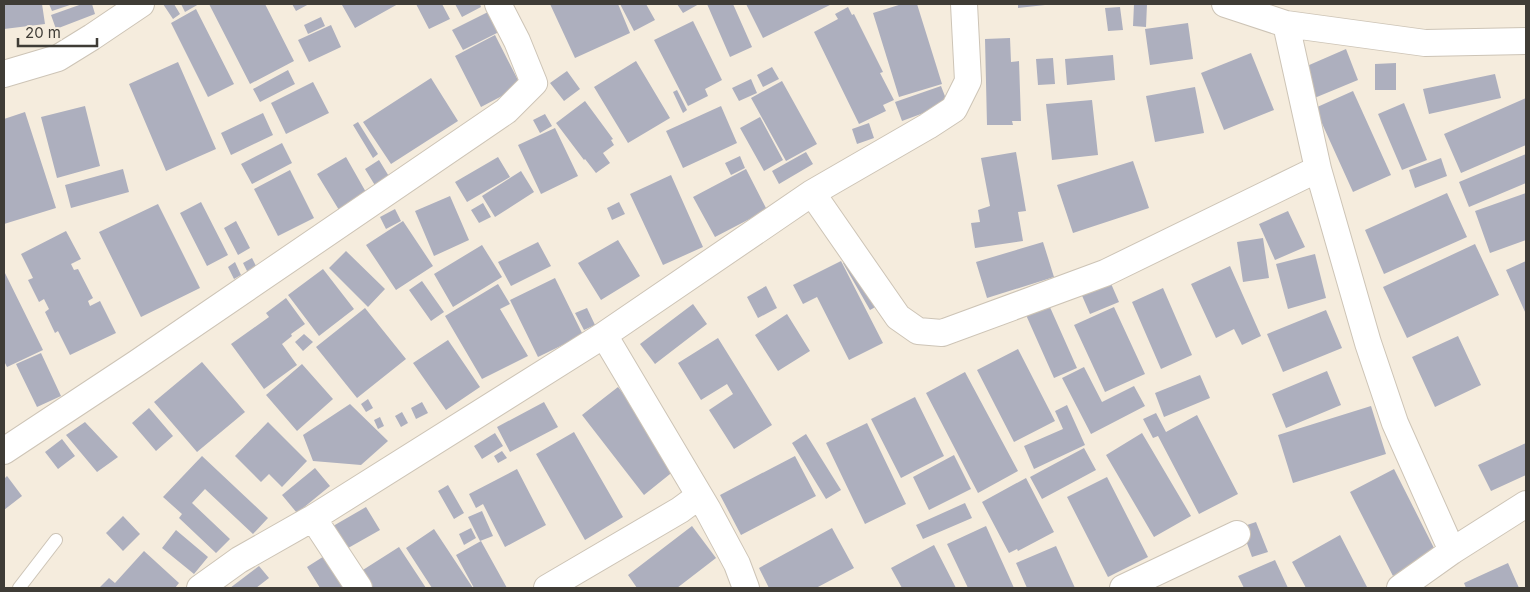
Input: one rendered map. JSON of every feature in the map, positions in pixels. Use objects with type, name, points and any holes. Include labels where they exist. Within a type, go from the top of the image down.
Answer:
[{"type":"street","points":[[4,74],[58,58],[141,4]]},
{"type":"street","points":[[4,451],[506,111],[534,83],[517,41],[498,4]]},
{"type":"street","points":[[200,588],[239,560],[313,518],[604,334],[812,193],[954,109],[968,81],[964,4]]},
{"type":"street","points":[[1226,4],[1286,24],[1425,43],[1526,41]]},
{"type":"street","points":[[1286,24],[1318,169],[1368,343],[1395,423],[1452,551]]},
{"type":"street","points":[[812,193],[898,317],[918,331],[942,333],[1104,273],[1318,169]]},
{"type":"street","points":[[604,334],[699,496],[736,564],[746,588]]},
{"type":"street","points":[[547,588],[680,510],[699,496]]},
{"type":"street","points":[[1400,588],[1452,551],[1526,504]]},
{"type":"street","points":[[313,518],[359,588]]},
{"type":"street","points":[[1123,588],[1237,534]]},
{"type":"lane","points":[[19,588],[56,540]]},
{"type":"building","points":[[4,4],[42,4],[45,24],[4,29]]},
{"type":"building","points":[[49,4],[73,4],[52,11]]},
{"type":"building","points":[[82,4],[92,4],[95,14],[56,29],[51,15]]},
{"type":"building","points":[[163,4],[174,4],[180,14],[173,19]]},
{"type":"building","points":[[181,4],[199,4],[185,12]]},
{"type":"building","points":[[209,4],[265,4],[294,61],[250,84]]},
{"type":"building","points":[[292,4],[309,4],[296,11]]},
{"type":"building","points":[[398,4],[355,28],[342,5]]},
{"type":"building","points":[[416,4],[442,4],[450,19],[429,29]]},
{"type":"building","points":[[455,4],[480,4],[481,7],[462,17]]},
{"type":"building","points":[[550,4],[618,4],[630,33],[575,58]]},
{"type":"building","points":[[620,4],[646,4],[655,20],[634,31]]},
{"type":"building","points":[[677,4],[699,4],[683,13]]},
{"type":"building","points":[[707,4],[733,4],[752,47],[730,57]]},
{"type":"building","points":[[746,4],[832,4],[763,38]]},
{"type":"building","points":[[902,4],[917,4],[942,84],[899,97],[873,13]]},
{"type":"building","points":[[1018,4],[1045,4],[1045,5],[1018,8]]},
{"type":"building","points":[[1134,4],[1147,4],[1146,27],[1133,26]]},
{"type":"building","points":[[848,7],[852,15],[854,14],[883,72],[880,73],[894,100],[883,105],[886,111],[859,124],[814,32],[838,19],[835,14]]},
{"type":"building","points":[[1120,7],[1123,30],[1108,31],[1105,8]]},
{"type":"building","points":[[196,9],[234,84],[208,97],[171,23]]},
{"type":"building","points":[[488,12],[499,32],[463,50],[452,30]]},
{"type":"building","points":[[321,17],[325,26],[308,34],[304,25]]},
{"type":"building","points":[[693,21],[722,80],[705,89],[708,96],[688,106],[654,40]]},
{"type":"building","points":[[1188,23],[1193,59],[1150,65],[1145,29]]},
{"type":"building","points":[[331,25],[341,47],[309,62],[298,40]]},
{"type":"building","points":[[495,35],[521,86],[481,107],[455,56]]},
{"type":"building","points":[[1010,38],[1011,62],[1019,61],[1021,121],[1012,121],[1013,125],[987,125],[985,39]]},
{"type":"building","points":[[1346,49],[1358,80],[1312,99],[1300,69]]},
{"type":"building","points":[[1251,53],[1274,110],[1224,130],[1201,73]]},
{"type":"building","points":[[1113,55],[1115,80],[1067,85],[1065,59]]},
{"type":"building","points":[[1053,58],[1055,84],[1038,85],[1036,59]]},
{"type":"building","points":[[636,61],[670,118],[628,143],[594,87]]},
{"type":"building","points":[[178,62],[216,149],[166,171],[129,84]]},
{"type":"building","points":[[1396,63],[1396,90],[1375,90],[1375,64]]},
{"type":"building","points":[[772,67],[779,79],[763,87],[757,75]]},
{"type":"building","points":[[288,70],[295,84],[260,102],[253,89]]},
{"type":"building","points":[[567,71],[580,89],[564,101],[550,83]]},
{"type":"building","points":[[1495,74],[1501,98],[1429,114],[1423,89]]},
{"type":"building","points":[[431,78],[458,121],[391,164],[363,122]]},
{"type":"building","points":[[751,79],[757,93],[739,101],[732,88]]},
{"type":"building","points":[[782,81],[817,144],[786,161],[751,98]]},
{"type":"building","points":[[313,82],[329,113],[286,134],[271,103]]},
{"type":"building","points":[[941,86],[948,104],[902,121],[895,102]]},
{"type":"building","points":[[1195,87],[1204,133],[1155,142],[1146,96]]},
{"type":"building","points":[[677,90],[687,110],[683,113],[673,92]]},
{"type":"building","points":[[1353,91],[1391,175],[1353,192],[1315,108]]},
{"type":"building","points":[[1526,98],[1526,145],[1461,173],[1444,134]]},
{"type":"building","points":[[1092,100],[1098,155],[1052,160],[1046,104]]},
{"type":"building","points":[[585,101],[613,139],[611,140],[614,145],[603,153],[610,163],[596,173],[556,123]]},
{"type":"building","points":[[1404,103],[1427,160],[1402,170],[1378,114]]},
{"type":"building","points":[[85,106],[100,166],[57,178],[41,117]]},
{"type":"building","points":[[721,106],[737,143],[683,168],[666,131]]},
{"type":"building","points":[[25,112],[56,208],[4,224],[4,119]]},
{"type":"building","points":[[263,113],[273,135],[231,155],[221,133]]},
{"type":"building","points":[[545,114],[552,126],[540,133],[533,120]]},
{"type":"building","points":[[760,117],[783,160],[764,171],[740,128]]},
{"type":"building","points":[[358,122],[378,154],[373,158],[353,125]]},
{"type":"building","points":[[869,123],[874,138],[857,144],[852,129]]},
{"type":"building","points":[[555,128],[578,176],[541,194],[518,145]]},
{"type":"building","points":[[282,143],[292,163],[252,184],[241,164]]},
{"type":"building","points":[[806,152],[813,164],[779,184],[772,171]]},
{"type":"building","points":[[1016,152],[1026,211],[1018,212],[1023,241],[975,248],[971,223],[980,222],[978,210],[990,206],[981,158]]},
{"type":"building","points":[[1526,154],[1526,183],[1469,207],[1459,182]]},
{"type":"building","points":[[740,156],[745,168],[731,175],[725,163]]},
{"type":"building","points":[[346,157],[367,194],[339,210],[317,174]]},
{"type":"building","points":[[498,157],[510,177],[467,202],[455,182]]},
{"type":"building","points":[[1441,158],[1447,176],[1415,188],[1409,170]]},
{"type":"building","points":[[379,160],[390,178],[376,187],[365,169]]},
{"type":"building","points":[[1133,161],[1149,208],[1073,233],[1057,185]]},
{"type":"building","points":[[123,169],[129,192],[71,208],[65,185]]},
{"type":"building","points":[[746,169],[767,210],[715,237],[693,197]]},
{"type":"building","points":[[290,170],[314,218],[278,236],[254,189]]},
{"type":"building","points":[[521,171],[534,192],[495,217],[482,196]]},
{"type":"building","points":[[671,175],[703,247],[663,265],[630,194]]},
{"type":"building","points":[[1447,193],[1467,237],[1384,274],[1365,230]]},
{"type":"building","points":[[1526,193],[1526,240],[1490,253],[1475,211]]},
{"type":"building","points":[[450,196],[469,240],[434,256],[415,211]]},
{"type":"building","points":[[201,202],[228,255],[207,266],[180,213]]},
{"type":"building","points":[[619,202],[625,214],[612,220],[607,208]]},
{"type":"building","points":[[483,203],[491,217],[479,223],[471,210]]},
{"type":"building","points":[[158,204],[200,288],[141,317],[99,232]]},
{"type":"building","points":[[395,209],[401,221],[386,229],[380,217]]},
{"type":"building","points":[[1288,211],[1305,247],[1275,260],[1259,224]]},
{"type":"building","points":[[236,221],[250,248],[238,255],[224,228]]},
{"type":"building","points":[[403,221],[433,266],[396,290],[366,245]]},
{"type":"building","points":[[66,231],[81,259],[71,264],[74,270],[78,269],[93,298],[88,301],[90,306],[100,301],[116,333],[70,355],[58,331],[55,333],[45,312],[49,309],[44,299],[39,302],[28,280],[33,278],[21,254]]},
{"type":"building","points":[[1263,238],[1269,278],[1243,282],[1237,242]]},
{"type":"building","points":[[618,240],[640,276],[601,300],[578,263]]},
{"type":"building","points":[[538,242],[551,266],[511,286],[498,262]]},
{"type":"building","points":[[1043,242],[1054,277],[987,298],[976,262]]},
{"type":"building","points":[[1475,244],[1499,295],[1407,338],[1383,287]]},
{"type":"building","points":[[482,245],[502,277],[453,307],[434,274]]},
{"type":"building","points":[[346,251],[385,289],[368,307],[329,268]]},
{"type":"building","points":[[1315,254],[1326,298],[1288,309],[1276,264]]},
{"type":"building","points":[[252,258],[258,270],[249,275],[243,263]]},
{"type":"building","points":[[852,258],[879,305],[870,310],[843,263]]},
{"type":"building","points":[[841,261],[883,343],[849,360],[817,297],[803,304],[793,285]]},
{"type":"building","points":[[1526,261],[1526,314],[1506,270]]},
{"type":"building","points":[[235,262],[241,275],[234,279],[228,267]]},
{"type":"building","points":[[1230,266],[1261,336],[1242,345],[1234,329],[1216,338],[1191,284]]},
{"type":"building","points":[[323,269],[354,309],[319,336],[288,295]]},
{"type":"building","points":[[4,271],[43,350],[7,367],[4,361]]},
{"type":"building","points":[[555,278],[583,335],[538,357],[510,300]]},
{"type":"building","points":[[1109,279],[1119,302],[1090,314],[1080,291]]},
{"type":"building","points":[[422,281],[444,312],[431,321],[409,290]]},
{"type":"building","points":[[498,284],[510,304],[500,309],[528,356],[482,379],[445,316]]},
{"type":"building","points":[[766,286],[777,308],[758,318],[747,297]]},
{"type":"building","points":[[1163,288],[1192,355],[1161,369],[1132,302]]},
{"type":"building","points":[[286,298],[305,324],[291,334],[292,336],[282,344],[297,365],[264,389],[231,344],[269,317],[266,313]]},
{"type":"building","points":[[693,304],[707,324],[655,364],[640,344]]},
{"type":"building","points":[[1049,305],[1077,368],[1054,378],[1026,315]]},
{"type":"building","points":[[1114,307],[1145,374],[1105,392],[1074,325]]},
{"type":"building","points":[[365,308],[406,359],[357,398],[316,347]]},
{"type":"building","points":[[587,308],[595,325],[584,330],[575,313]]},
{"type":"building","points":[[1326,310],[1342,348],[1283,372],[1267,334]]},
{"type":"building","points":[[787,314],[810,351],[778,371],[755,335]]},
{"type":"building","points":[[304,334],[313,342],[303,351],[295,342]]},
{"type":"building","points":[[1458,336],[1481,385],[1435,407],[1412,357]]},
{"type":"building","points":[[718,338],[772,425],[734,449],[709,410],[733,394],[727,384],[701,400],[678,363]]},
{"type":"building","points":[[448,340],[480,387],[446,410],[413,363]]},
{"type":"building","points":[[1018,349],[1055,421],[1014,442],[977,370]]},
{"type":"building","points":[[41,353],[61,396],[37,407],[16,364]]},
{"type":"building","points":[[202,362],[245,412],[197,452],[154,402]]},
{"type":"building","points":[[302,364],[333,399],[297,431],[266,395]]},
{"type":"building","points":[[1084,367],[1102,402],[1134,386],[1145,406],[1091,434],[1062,378]]},
{"type":"building","points":[[1327,371],[1341,405],[1286,428],[1272,394]]},
{"type":"building","points":[[965,372],[1018,471],[978,493],[926,393]]},
{"type":"building","points":[[1200,375],[1210,398],[1164,417],[1155,393]]},
{"type":"building","points":[[618,387],[680,466],[644,495],[582,415]]},
{"type":"building","points":[[915,397],[944,456],[901,478],[871,419]]},
{"type":"building","points":[[368,399],[373,408],[366,412],[361,404]]},
{"type":"building","points":[[422,402],[428,413],[416,419],[411,408]]},
{"type":"building","points":[[544,402],[558,427],[510,452],[497,427]]},
{"type":"building","points":[[350,404],[388,441],[361,465],[313,461],[303,435]]},
{"type":"building","points":[[1067,405],[1085,445],[1034,469],[1024,446],[1063,429],[1055,411]]},
{"type":"building","points":[[1371,406],[1386,454],[1293,483],[1278,435]]},
{"type":"building","points":[[149,408],[173,436],[156,451],[132,423]]},
{"type":"building","points":[[402,412],[408,423],[401,427],[395,416]]},
{"type":"building","points":[[1156,413],[1166,432],[1197,415],[1238,494],[1199,514],[1158,436],[1153,438],[1143,419]]},
{"type":"building","points":[[380,417],[384,426],[378,429],[374,420]]},
{"type":"building","points":[[85,422],[118,457],[97,472],[66,435]]},
{"type":"building","points":[[268,422],[307,461],[282,487],[269,474],[261,482],[235,456]]},
{"type":"building","points":[[867,423],[906,504],[865,524],[826,443]]},
{"type":"building","points":[[574,432],[623,517],[585,540],[536,454]]},
{"type":"building","points":[[495,433],[503,446],[482,459],[474,446]]},
{"type":"building","points":[[1142,433],[1191,516],[1154,537],[1106,455]]},
{"type":"building","points":[[806,434],[841,490],[826,499],[792,443]]},
{"type":"building","points":[[62,439],[75,456],[58,469],[45,452]]},
{"type":"building","points":[[1526,443],[1526,475],[1491,491],[1478,465]]},
{"type":"building","points":[[1084,448],[1096,470],[1042,499],[1030,477]]},
{"type":"building","points":[[502,451],[507,458],[498,463],[494,456]]},
{"type":"building","points":[[954,455],[971,489],[929,510],[913,477]]},
{"type":"building","points":[[202,456],[268,518],[253,534],[205,489],[192,503],[230,539],[216,553],[179,518],[182,514],[163,497]]},
{"type":"building","points":[[795,456],[816,496],[741,535],[720,495]]},
{"type":"building","points":[[315,468],[330,486],[297,513],[282,495]]},
{"type":"building","points":[[517,469],[546,525],[505,547],[483,504],[476,508],[469,494]]},
{"type":"building","points":[[1394,469],[1437,554],[1393,576],[1350,492]]},
{"type":"building","points":[[7,476],[22,496],[4,510],[4,479]]},
{"type":"building","points":[[1107,477],[1148,557],[1108,577],[1067,497]]},
{"type":"building","points":[[1026,478],[1054,532],[1018,551],[1017,549],[1009,553],[982,502]]},
{"type":"building","points":[[448,485],[464,513],[454,519],[438,491]]},
{"type":"building","points":[[965,503],[972,518],[923,539],[916,525]]},
{"type":"building","points":[[366,507],[380,530],[334,556],[321,533]]},
{"type":"building","points":[[482,511],[493,536],[480,541],[468,517]]},
{"type":"building","points":[[123,516],[140,534],[123,551],[106,533]]},
{"type":"building","points":[[1256,522],[1268,552],[1252,557],[1241,527]]},
{"type":"building","points":[[692,526],[716,558],[677,588],[637,588],[628,575]]},
{"type":"building","points":[[986,526],[1014,588],[968,588],[947,544]]},
{"type":"building","points":[[471,528],[476,538],[464,545],[459,534]]},
{"type":"building","points":[[832,528],[854,568],[816,588],[769,588],[759,568]]},
{"type":"building","points":[[434,529],[473,588],[432,588],[406,548]]},
{"type":"building","points":[[176,530],[208,557],[194,574],[162,548]]},
{"type":"building","points":[[1340,535],[1367,587],[1306,588],[1292,562]]},
{"type":"building","points":[[481,541],[507,588],[474,588],[456,555]]},
{"type":"building","points":[[934,545],[956,588],[902,588],[891,568]]},
{"type":"building","points":[[1056,546],[1075,588],[1027,588],[1016,563]]},
{"type":"building","points":[[399,547],[426,588],[363,588],[355,575]]},
{"type":"building","points":[[144,551],[179,583],[175,588],[99,588],[109,578],[115,583]]},
{"type":"building","points":[[329,553],[350,588],[320,588],[307,567]]},
{"type":"building","points":[[1275,560],[1288,588],[1244,588],[1238,576]]},
{"type":"building","points":[[1508,563],[1519,588],[1466,588],[1464,583]]},
{"type":"building","points":[[259,566],[269,578],[256,588],[230,588]]}]
